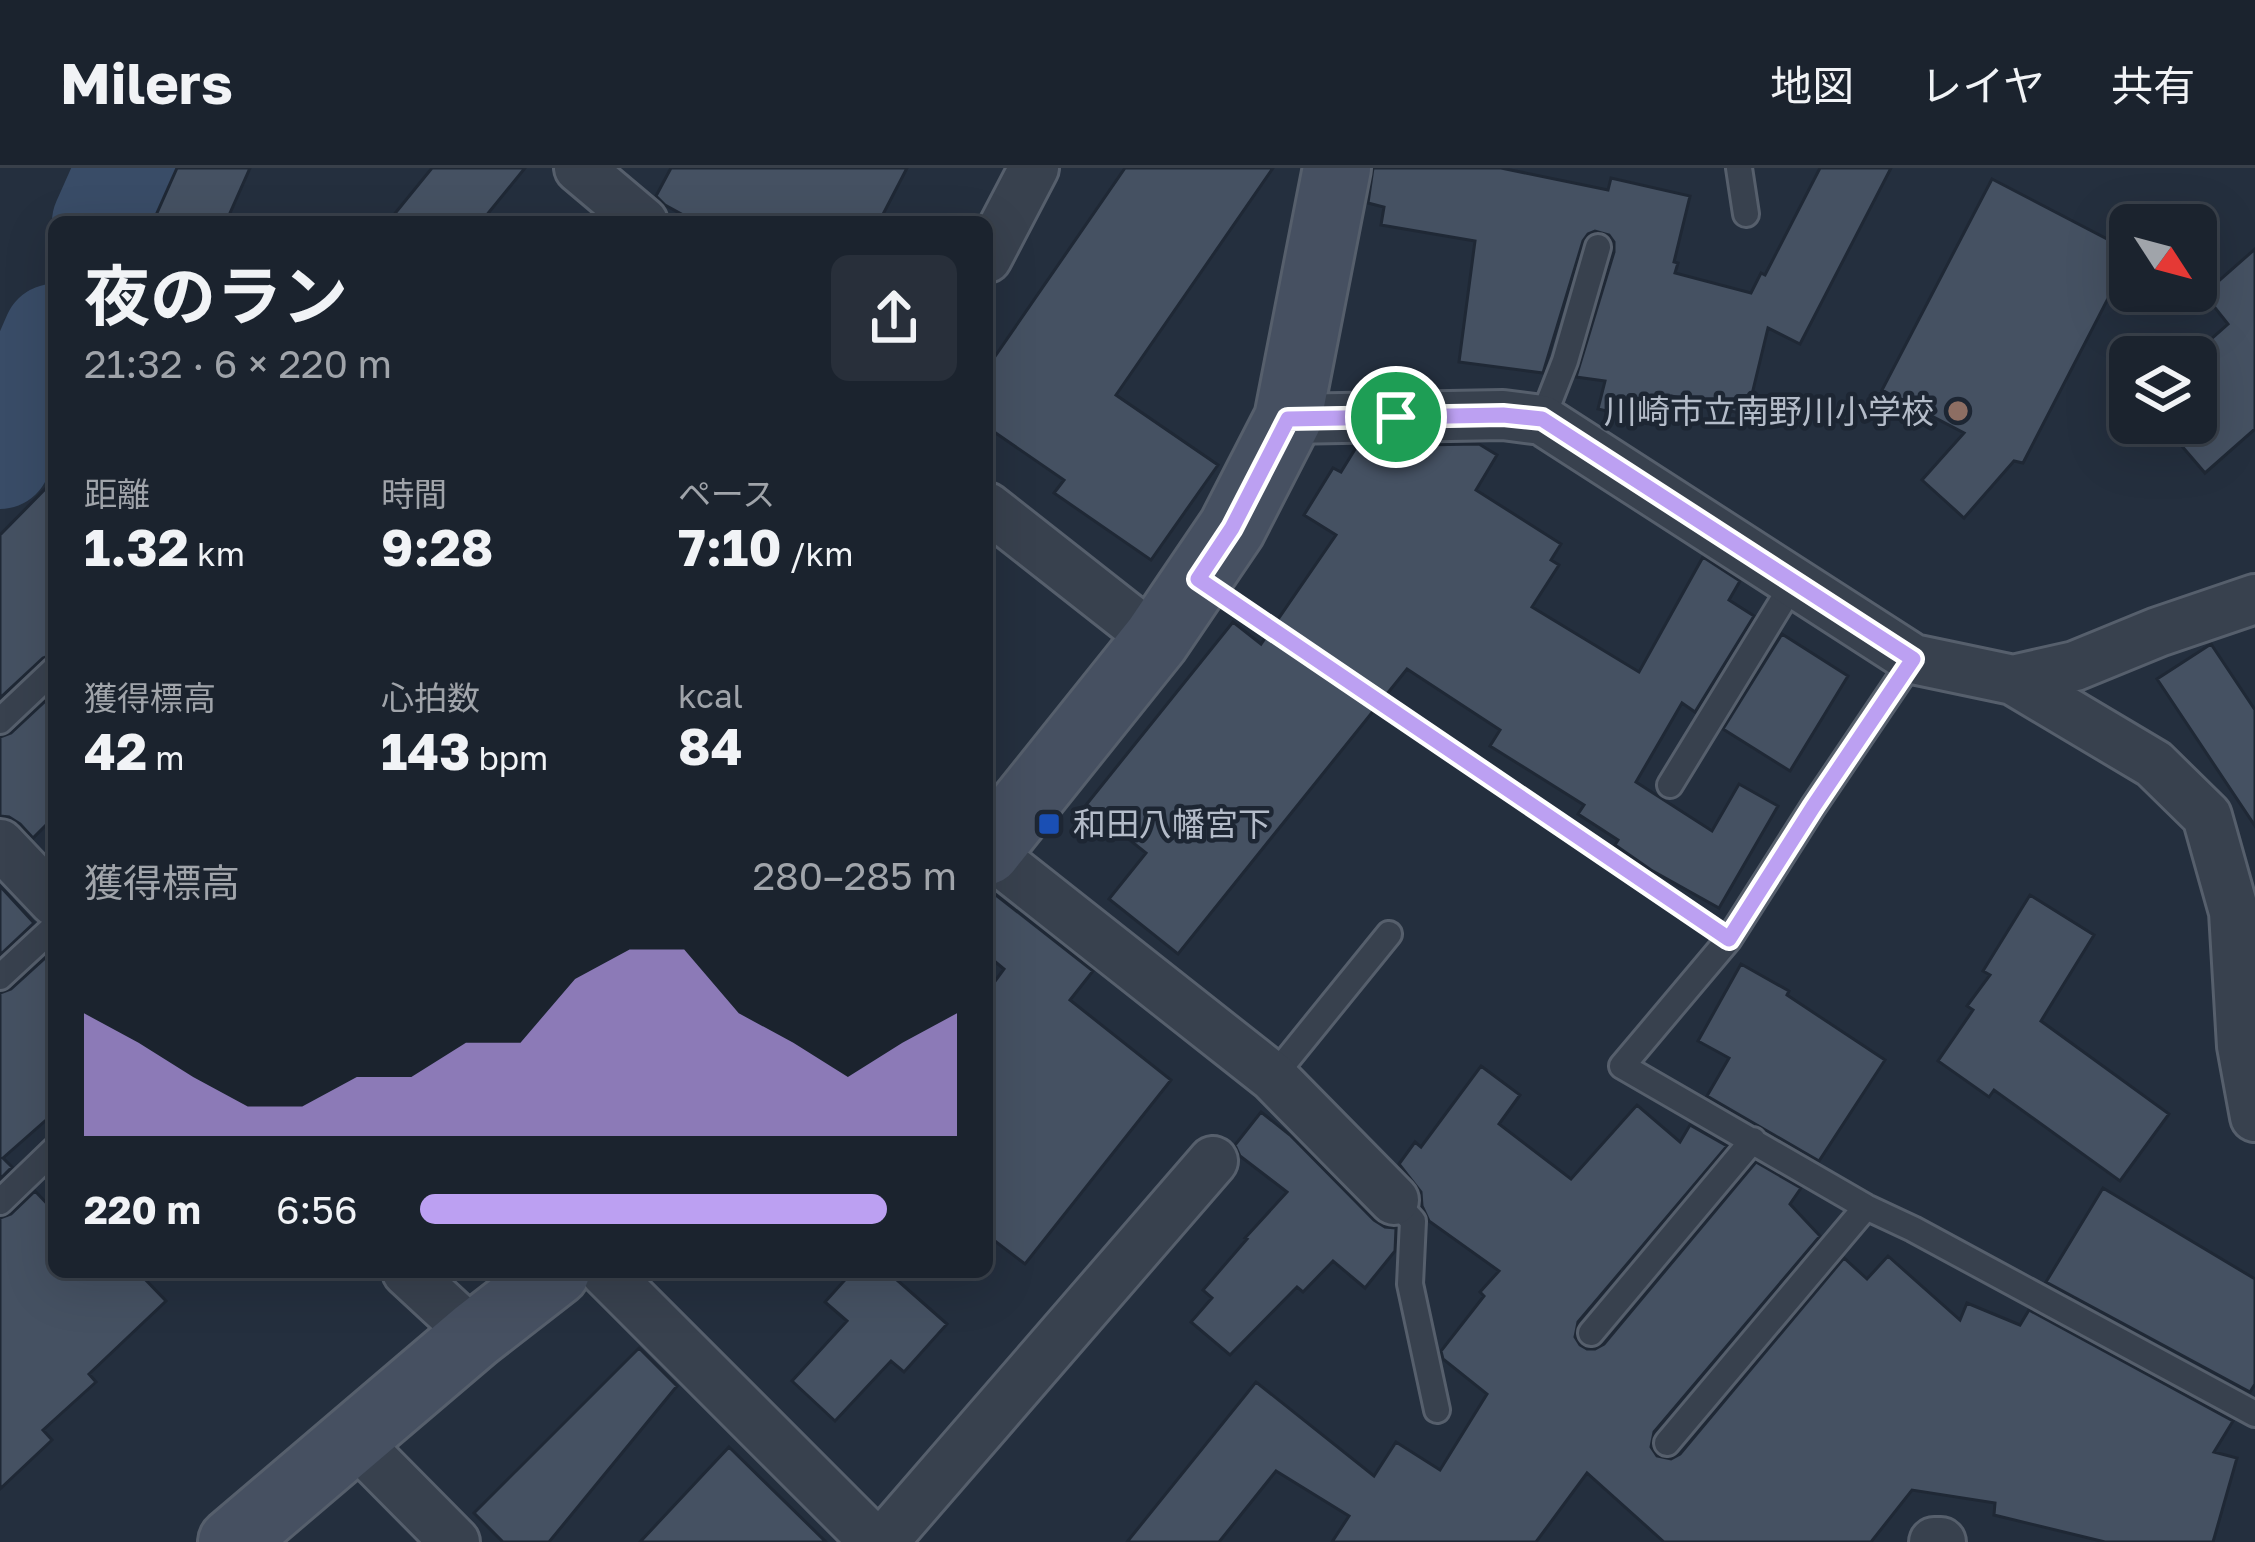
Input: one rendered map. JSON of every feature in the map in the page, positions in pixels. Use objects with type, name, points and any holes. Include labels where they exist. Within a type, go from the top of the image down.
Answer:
[{"type":"street","points":[[993,246],[1034,168]]},
{"type":"street","points":[[993,844],[1156,640],[1232,528],[1288,419],[1337,168]]},
{"type":"street","points":[[1288,419],[1503,415],[1542,419],[1913,659],[2013,680],[2153,764],[2207,816],[2245,926],[2255,1117]]},
{"type":"street","points":[[993,512],[1156,640]]},
{"type":"street","points":[[2013,680],[2075,666],[2255,599]]},
{"type":"street","points":[[0,844],[48,881]]},
{"type":"street","points":[[993,856],[1273,1078],[1394,1200]]},
{"type":"street","points":[[611,1278],[879,1542],[1213,1161]]},
{"type":"street","points":[[416,1278],[475,1335]]},
{"type":"street","points":[[232,1542],[548,1278]]},
{"type":"street","points":[[353,1439],[455,1542]]},
{"type":"lane","points":[[1738,168],[1746,214]]},
{"type":"lane","points":[[1542,419],[1565,362],[1598,247]]},
{"type":"lane","points":[[1670,785],[1794,582]]},
{"type":"lane","points":[[1913,659],[1729,939],[1622,1066],[1866,1207],[2255,1414]]},
{"type":"lane","points":[[0,721],[48,676]]},
{"type":"lane","points":[[0,977],[48,933]]},
{"type":"lane","points":[[1273,1078],[1389,934]]},
{"type":"lane","points":[[1591,1334],[1754,1140]]},
{"type":"lane","points":[[0,1202],[48,1156]]},
{"type":"lane","points":[[1394,1200],[1413,1221],[1410,1284],[1437,1410]]},
{"type":"lane","points":[[1667,1443],[1866,1207]]},
{"type":"path","points":[[1198,579],[1729,939]]},
{"type":"building","points":[[177,168],[250,168],[229,216],[156,216]]},
{"type":"building","points":[[432,168],[525,168],[486,216],[393,216]]},
{"type":"building","points":[[671,168],[907,168],[882,216],[685,216],[656,196]]},
{"type":"building","points":[[1125,168],[1273,168],[1116,395],[1218,465],[1151,560],[1054,493],[1064,480],[993,431],[993,359]]},
{"type":"building","points":[[1373,168],[1501,168],[1608,190],[1611,178],[1690,196],[1675,273],[1751,293],[1820,168],[1891,168],[1800,344],[1768,328],[1747,415],[1672,396],[1665,425],[1598,409],[1605,381],[1576,377],[1614,252],[1609,235],[1595,231],[1583,241],[1543,373],[1459,362],[1475,241],[1381,225],[1384,207],[1368,203]]},
{"type":"building","points":[[1992,179],[2109,240],[2109,297],[2023,463],[2014,461],[1964,518],[1922,480],[1964,433],[1882,390]]},
{"type":"building","points":[[2255,249],[2255,429],[2205,473],[2180,444],[2217,444],[2215,336],[2228,324],[2217,310],[2217,283]]},
{"type":"building","points":[[1479,444],[1497,455],[1476,490],[1561,544],[1551,560],[1559,565],[1532,607],[1639,672],[1703,557],[1740,581],[1729,600],[1754,616],[1695,712],[1682,703],[1636,782],[1712,831],[1739,784],[1778,806],[1719,908],[1615,845],[1618,840],[1578,814],[1584,805],[1490,746],[1500,730],[1407,669],[1178,954],[1109,899],[1146,853],[1086,805],[1233,622],[1261,644],[1336,535],[1304,515],[1333,468],[1341,472],[1357,446]]},
{"type":"building","points":[[48,486],[48,656],[0,698],[0,535]]},
{"type":"building","points":[[1782,634],[1848,676],[1790,771],[1723,729]]},
{"type":"building","points":[[2211,644],[2255,710],[2255,826],[2157,679]]},
{"type":"building","points":[[48,699],[48,823],[33,838],[20,824],[0,816],[0,737],[11,733]]},
{"type":"building","points":[[0,886],[34,923],[0,955]]},
{"type":"building","points":[[993,893],[1093,971],[1070,1000],[1171,1080],[1025,1264],[993,1240],[993,984],[1004,969],[993,960]]},
{"type":"building","points":[[2030,895],[2094,935],[2041,1021],[2169,1114],[2120,1181],[1994,1090],[1989,1097],[1938,1061],[1973,1010],[1967,1006],[1990,975],[1983,971]]},
{"type":"building","points":[[48,955],[48,1118],[3,1158],[12,1167],[0,1179],[0,993],[11,989]]},
{"type":"building","points":[[1741,964],[1789,991],[1787,995],[1885,1060],[1819,1161],[1707,1096],[1729,1058],[1698,1041]]},
{"type":"building","points":[[1481,1066],[1520,1095],[1499,1124],[1571,1179],[1637,1105],[1680,1142],[1690,1125],[1727,1146],[1578,1322],[1575,1337],[1587,1349],[1604,1344],[1756,1162],[1801,1188],[1790,1204],[1820,1236],[1654,1432],[1651,1447],[1657,1456],[1671,1459],[1680,1454],[1844,1258],[1867,1279],[1888,1256],[1960,1320],[1967,1303],[2020,1325],[2029,1310],[2233,1421],[2214,1452],[2237,1458],[2213,1542],[2105,1542],[1994,1515],[1995,1503],[1912,1490],[1871,1542],[1664,1542],[1587,1473],[1536,1542],[1332,1542],[1349,1516],[1276,1471],[1219,1542],[1127,1542],[1256,1382],[1374,1476],[1396,1442],[1440,1470],[1487,1394],[1443,1359],[1441,1351],[1499,1271],[1429,1221],[1421,1192],[1399,1164],[1415,1142],[1421,1147]]},
{"type":"building","points":[[1261,1112],[1374,1220],[1396,1228],[1395,1251],[1365,1288],[1333,1261],[1303,1292],[1297,1287],[1230,1355],[1191,1322],[1212,1298],[1203,1290],[1287,1192],[1240,1156],[1235,1145]]},
{"type":"building","points":[[2103,1188],[2255,1279],[2255,1384],[2250,1392],[2046,1282]]},
{"type":"building","points":[[35,1191],[48,1205],[48,1278],[144,1278],[166,1301],[89,1374],[96,1382],[43,1430],[52,1440],[0,1489],[0,1218]]},
{"type":"building","points":[[847,1278],[895,1278],[947,1324],[904,1372],[891,1361],[835,1421],[792,1381],[847,1321],[825,1302]]},
{"type":"building","points":[[639,1348],[677,1386],[549,1542],[503,1542],[474,1513]]},
{"type":"building","points":[[729,1447],[826,1542],[640,1542]]},
{"type":"waterway","points":[[106,216],[127,168]]},
{"type":"waterway","points":[[0,458],[48,349]]},
{"type":"place","name":"川崎市立南野川小学校","points":[[1958,411]]},
{"type":"place","name":"和田八幡宮下","points":[[1049,824]]},
{"type":"route","points":[[1396,417],[1542,419],[1913,659],[1729,939],[1198,579],[1232,528],[1288,419],[1396,417]]}]
